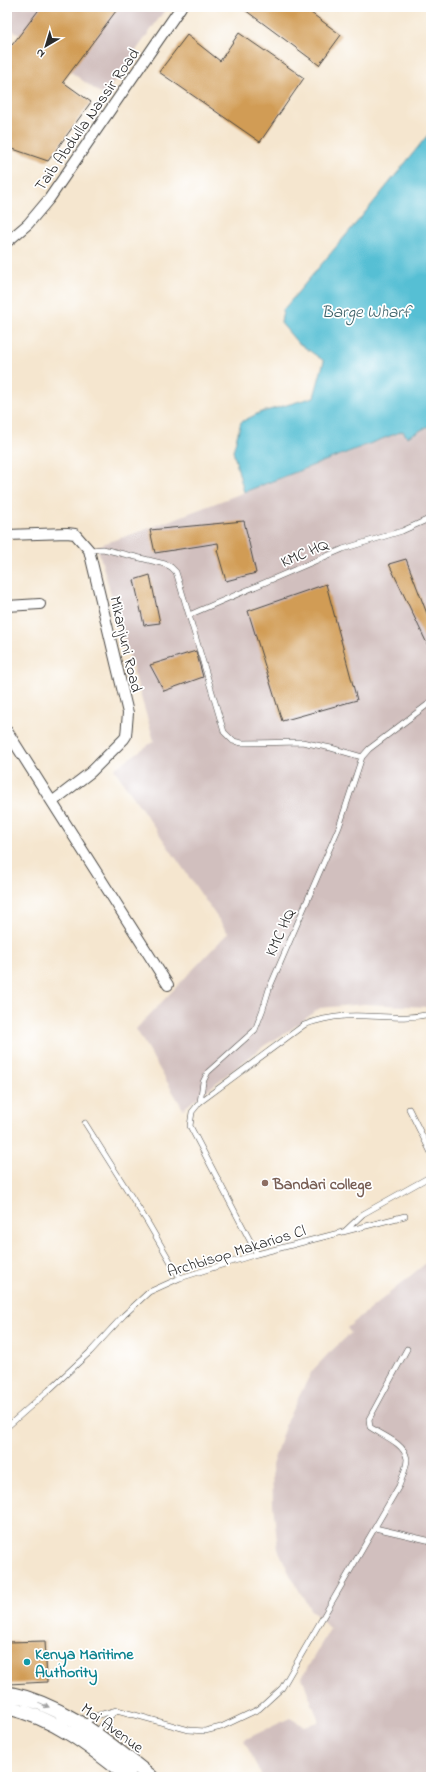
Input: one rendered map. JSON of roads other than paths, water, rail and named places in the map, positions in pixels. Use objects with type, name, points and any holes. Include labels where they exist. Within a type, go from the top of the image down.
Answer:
[{"type":"main road","name":"Moi Avenue","points":[[7,1693],[25,1697],[48,1706],[92,1739],[151,1777]]},
{"type":"main road","name":"Moi Avenue","points":[[7,1707],[28,1712],[79,1729]]},
{"type":"main road","name":"Moi Avenue","points":[[92,1739],[129,1777]]},
{"type":"street","name":"Taib Abdulla Nassir Road","points":[[7,242],[28,224],[49,199],[181,7]]},
{"type":"street","name":"Mikanjuni Road","points":[[7,535],[67,532],[74,534],[89,550],[128,713],[126,736],[91,772],[52,802]]},
{"type":"street","points":[[7,606],[40,604]]},
{"type":"street","points":[[7,731],[168,985]]},
{"type":"lane","name":"KMC HQ","points":[[189,615],[343,549],[402,531],[431,518]]},
{"type":"lane","points":[[89,550],[103,549],[165,564],[176,572],[224,732],[233,741],[242,743],[302,742],[331,748],[362,757]]},
{"type":"lane","name":"KMC HQ","points":[[200,1102],[203,1082],[208,1072],[255,1030],[269,989],[340,827],[362,757],[379,741],[431,702]]},
{"type":"lane","points":[[257,1254],[190,1126],[189,1120],[192,1112],[200,1102],[304,1025],[320,1019],[346,1016],[414,1018],[431,1014]]},
{"type":"lane","points":[[409,1109],[431,1153]]},
{"type":"lane","points":[[85,1123],[148,1223],[180,1278]]},
{"type":"lane","points":[[344,1232],[363,1214],[431,1176]]},
{"type":"lane","name":"Archbisop Makarios Cl","points":[[7,1426],[67,1374],[90,1352],[124,1314],[149,1292],[180,1278],[257,1254],[405,1216]]},
{"type":"lane","points":[[79,1729],[95,1716],[117,1710],[189,1730],[205,1731],[221,1727],[259,1709],[282,1688],[399,1486],[407,1459],[405,1452],[399,1445],[370,1427],[369,1419],[407,1349]]},
{"type":"lane","points":[[375,1528],[431,1540]]},
{"type":"lane","points":[[92,1739],[104,1722],[117,1710]]},
{"type":"water","name":"Barge Wharf","points":[[431,131],[431,425],[407,437],[403,431],[244,492],[233,451],[241,422],[259,413],[314,397],[324,361],[297,342],[281,323],[283,310]]},
{"type":"place","name":"Bandari college","points":[[265,1183]]},
{"type":"place","name":"Kenya Maritime Authority","points":[[27,1662]]}]
